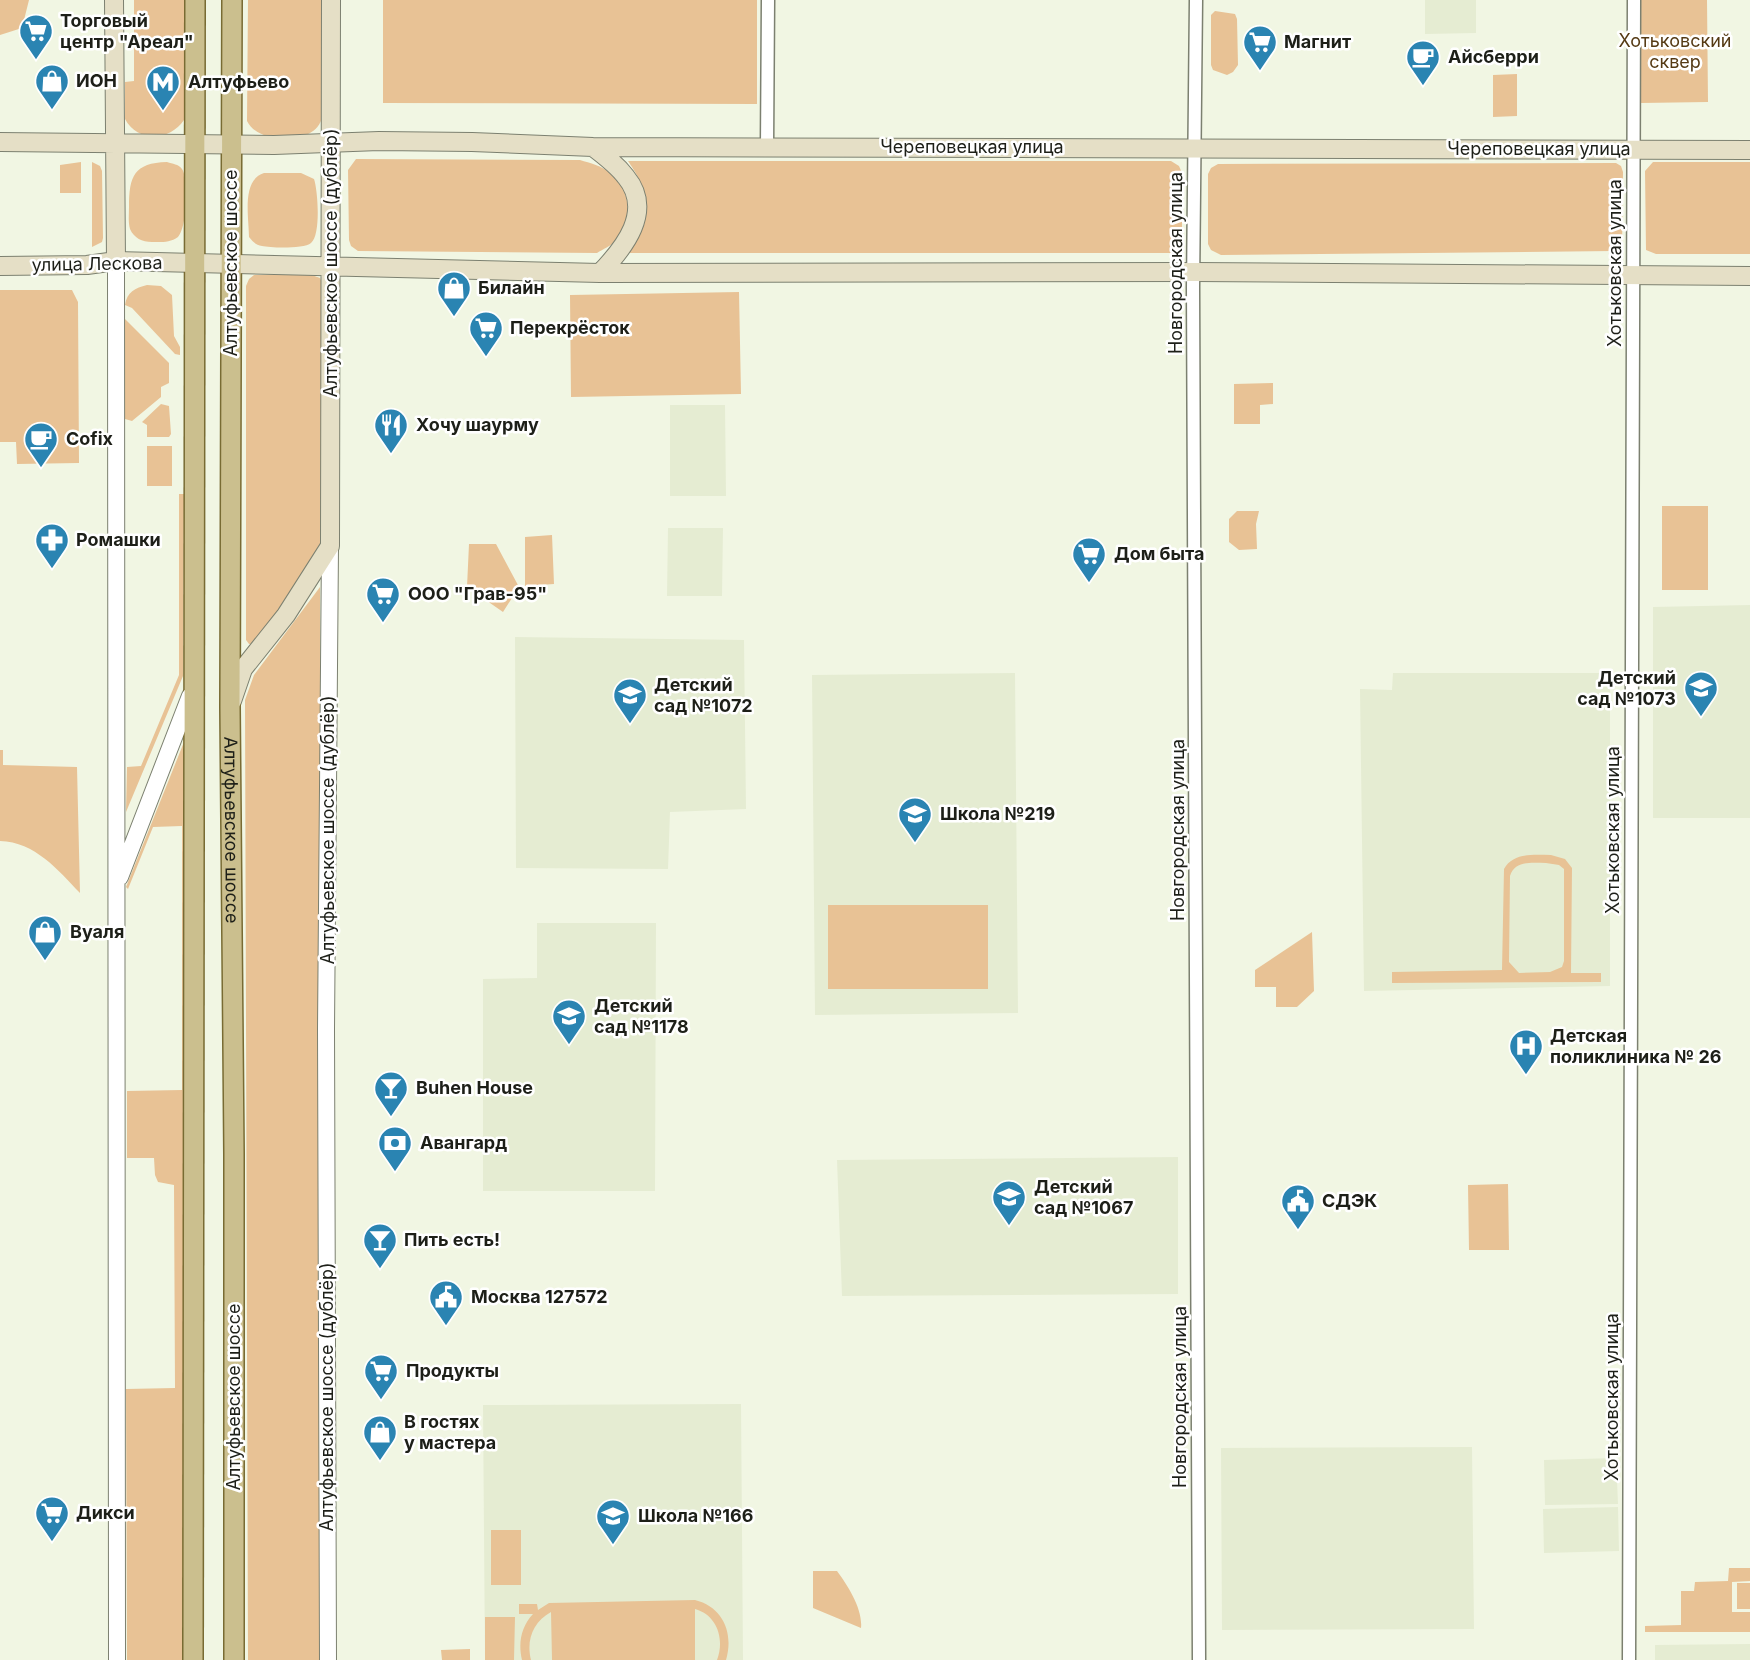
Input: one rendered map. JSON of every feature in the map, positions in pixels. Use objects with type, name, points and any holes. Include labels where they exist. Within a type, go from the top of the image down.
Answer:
[{"type":"main road","points":[[114,0],[116,261]]},
{"type":"main road","name":"Алтуфьевское шоссе","points":[[193,1660],[195,0]]},
{"type":"main road","name":"Алтуфьевское шоссе","points":[[232,0],[230,707],[234,1145],[234,1660]]},
{"type":"main road","name":"Алтуфьевское шоссе (дублёр)","points":[[330,546],[331,0]]},
{"type":"main road","name":"Череповецкая улица","points":[[194,143],[330,144],[379,141],[593,147],[1750,150]]},
{"type":"main road","points":[[0,142],[194,143]]},
{"type":"main road","points":[[593,147],[627,177],[638,204],[635,223],[627,242],[600,273]]},
{"type":"main road","name":"улица Лескова","points":[[0,266],[87,265],[116,261],[194,262]]},
{"type":"main road","points":[[194,262],[600,273],[1194,272],[1750,276]]},
{"type":"main road","points":[[230,707],[243,669],[286,615],[330,546]]},
{"type":"street","points":[[767,147],[768,0]]},
{"type":"street","name":"Новгородская улица","points":[[1196,0],[1194,272],[1199,1660]]},
{"type":"street","name":"Хотьковская улица","points":[[1629,1660],[1634,0]]},
{"type":"street","points":[[116,261],[117,1660]]},
{"type":"street","name":"Алтуфьевское шоссе (дублёр)","points":[[328,1660],[326,1017],[330,546]]},
{"type":"street","points":[[116,887],[182,723],[193,687]]},
{"type":"shaded area","points":[[1425,0],[1476,0],[1476,33],[1425,34]]},
{"type":"shaded area","points":[[670,405],[725,405],[726,496],[670,496]]},
{"type":"shaded area","points":[[668,528],[723,528],[722,596],[667,596]]},
{"type":"shaded area","name":"Детский сад №1073","points":[[1750,605],[1750,818],[1653,818],[1653,607]]},
{"type":"shaded area","name":"Детский сад №1072","points":[[515,637],[744,640],[746,809],[670,812],[668,869],[516,868]]},
{"type":"shaded area","name":"Школа №219","points":[[1015,673],[1018,1013],[815,1015],[812,675]]},
{"type":"shaded area","points":[[1393,673],[1610,673],[1610,986],[1364,991],[1360,689],[1392,690]]},
{"type":"shaded area","name":"Детский сад №1178","points":[[537,923],[656,923],[655,1191],[483,1191],[483,979],[537,978]]},
{"type":"shaded area","name":"Детский сад №1067","points":[[1178,1157],[1178,1294],[842,1296],[837,1160]]},
{"type":"shaded area","name":"Школа №166","points":[[741,1404],[743,1660],[485,1660],[483,1405]]},
{"type":"shaded area","points":[[1472,1447],[1474,1629],[1222,1630],[1221,1448]]},
{"type":"shaded area","points":[[1616,1458],[1618,1504],[1545,1505],[1544,1460]]},
{"type":"shaded area","points":[[1618,1507],[1619,1551],[1544,1553],[1543,1509]]},
{"type":"shaded area","points":[[1750,1644],[1750,1660],[1655,1660],[1655,1645]]},
{"type":"green space","points":[[0,0],[29,0],[22,28],[0,35]]},
{"type":"green space","points":[[134,0],[185,0],[184,120],[171,132],[163,135],[138,132],[125,119],[125,82],[134,81]]},
{"type":"green space","points":[[248,0],[323,0],[322,117],[318,126],[310,133],[287,139],[274,138],[253,129],[247,121]]},
{"type":"green space","points":[[383,0],[757,0],[757,104],[383,103]]},
{"type":"green space","name":"Хотьковский сквер","points":[[1641,0],[1707,0],[1708,102],[1641,103]]},
{"type":"green space","points":[[1215,11],[1235,14],[1237,19],[1238,65],[1227,75],[1213,70],[1211,65],[1211,15]]},
{"type":"green space","points":[[1517,74],[1517,116],[1493,117],[1493,75]]},
{"type":"green space","points":[[356,159],[580,160],[603,168],[623,188],[628,206],[625,224],[615,241],[597,253],[358,251],[351,246],[349,240],[348,170]]},
{"type":"green space","points":[[628,161],[1171,161],[1179,166],[1182,173],[1182,240],[1179,249],[1170,253],[627,253],[642,229],[646,207],[641,185]]},
{"type":"green space","points":[[81,162],[81,193],[60,193],[60,165]]},
{"type":"green space","points":[[92,162],[100,166],[102,171],[103,238],[102,242],[92,247]]},
{"type":"green space","points":[[167,162],[179,166],[184,174],[185,214],[181,232],[175,239],[165,242],[145,241],[134,235],[129,226],[132,179],[147,165]]},
{"type":"green space","points":[[1653,162],[1750,162],[1750,254],[1656,254],[1646,250],[1645,171]]},
{"type":"green space","points":[[1616,163],[1621,166],[1623,172],[1622,247],[1614,251],[1221,255],[1211,250],[1208,244],[1208,174],[1211,168],[1218,164]]},
{"type":"green space","points":[[264,173],[301,173],[314,179],[317,222],[311,243],[295,247],[266,247],[256,244],[249,237],[249,191],[257,177]]},
{"type":"green space","points":[[309,274],[320,278],[323,285],[322,544],[255,644],[249,644],[246,640],[246,286],[254,275]]},
{"type":"green space","points":[[147,285],[161,286],[172,295],[174,336],[180,347],[180,355],[175,354],[132,308],[125,305],[132,291]]},
{"type":"green space","points":[[0,290],[72,290],[78,302],[79,463],[17,464],[16,442],[0,442]]},
{"type":"green space","points":[[739,292],[741,394],[571,397],[570,295]]},
{"type":"green space","points":[[125,319],[169,363],[169,383],[161,387],[161,397],[132,421],[125,419]]},
{"type":"green space","points":[[1273,383],[1273,404],[1260,405],[1260,424],[1234,424],[1234,384]]},
{"type":"green space","points":[[161,404],[169,406],[171,434],[169,437],[147,437],[147,425],[142,422]]},
{"type":"green space","points":[[147,446],[172,446],[172,486],[147,486]]},
{"type":"green space","points":[[179,494],[184,494],[183,676],[126,812],[127,767],[141,766],[179,675]]},
{"type":"green space","points":[[1662,506],[1708,506],[1708,590],[1662,590]]},
{"type":"green space","points":[[1237,511],[1259,511],[1256,524],[1257,549],[1239,550],[1229,542],[1229,519]]},
{"type":"green space","points":[[552,535],[554,584],[525,586],[525,537]]},
{"type":"green space","points":[[469,544],[496,544],[519,587],[503,612],[467,587]]},
{"type":"green space","points":[[320,587],[322,1660],[248,1660],[245,700],[254,675]]},
{"type":"green space","points":[[184,742],[184,1660],[127,1660],[126,1389],[175,1388],[174,1185],[158,1182],[154,1158],[127,1158],[127,1091],[182,1090],[182,826],[153,827],[128,889],[126,887]]},
{"type":"green space","points":[[0,750],[3,750],[3,765],[77,767],[80,893],[35,852],[24,846],[0,841]]},
{"type":"green space","points":[[1551,855],[1565,859],[1572,868],[1571,973],[1601,973],[1601,982],[1392,983],[1392,972],[1502,970],[1504,869],[1518,857]],"holes":[[[1520,865],[1559,865],[1564,869],[1562,967],[1550,972],[1519,973],[1509,962],[1510,876]]]},
{"type":"green space","points":[[828,905],[988,905],[988,989],[828,989]]},
{"type":"green space","points":[[1312,932],[1314,991],[1297,1007],[1276,1007],[1276,987],[1255,987],[1255,970]]},
{"type":"green space","points":[[1508,1184],[1509,1250],[1469,1250],[1468,1185]]},
{"type":"green space","points":[[491,1530],[521,1530],[521,1585],[491,1585]]},
{"type":"green space","points":[[1729,1568],[1750,1568],[1750,1581],[1732,1582],[1732,1612],[1750,1612],[1750,1632],[1645,1632],[1645,1626],[1681,1625],[1681,1591],[1694,1591],[1695,1582],[1728,1581]]},
{"type":"green space","points":[[813,1571],[837,1571],[857,1606],[861,1628],[813,1608]]},
{"type":"green space","points":[[1737,1583],[1750,1583],[1750,1609],[1737,1609]]},
{"type":"green space","points":[[695,1600],[713,1609],[724,1623],[728,1640],[726,1660],[717,1660],[720,1644],[714,1622],[695,1609],[695,1660],[552,1660],[551,1612],[532,1632],[529,1645],[531,1660],[522,1660],[522,1636],[533,1614],[519,1614],[519,1604],[537,1604],[538,1610],[549,1603]]},
{"type":"green space","points":[[485,1617],[515,1617],[514,1660],[485,1660]]},
{"type":"green space","points":[[470,1649],[470,1660],[442,1660],[441,1650]]},
{"type":"place","name":"Торговый центр \"Ареал\"","points":[[36,61]]},
{"type":"place","name":"Магнит","points":[[1260,72]]},
{"type":"place","name":"Айсберри","points":[[1423,87]]},
{"type":"place","name":"ИОН","points":[[52,111]]},
{"type":"place","name":"Алтуфьево","points":[[163,112]]},
{"type":"place","name":"Билайн","points":[[454,318]]},
{"type":"place","name":"Перекрёсток","points":[[486,358]]},
{"type":"place","name":"Хочу шаурму","points":[[391,455]]},
{"type":"place","name":"Cofix","points":[[41,469]]},
{"type":"place","name":"Ромашки","points":[[52,570]]},
{"type":"place","name":"Дом быта","points":[[1089,584]]},
{"type":"place","name":"ООО \"Грав-95\"","points":[[383,624]]},
{"type":"place","name":"Детский сад №1073","points":[[1701,718]]},
{"type":"place","name":"Детский сад №1072","points":[[630,725]]},
{"type":"place","name":"Школа №219","points":[[915,844]]},
{"type":"place","name":"Вуаля","points":[[45,962]]},
{"type":"place","name":"Детский сад №1178","points":[[569,1046]]},
{"type":"place","name":"Детская поликлиника № 26","points":[[1526,1076]]},
{"type":"place","name":"Buhen House","points":[[391,1118]]},
{"type":"place","name":"Авангард","points":[[395,1173]]},
{"type":"place","name":"Детский сад №1067","points":[[1009,1227]]},
{"type":"place","name":"СДЭК","points":[[1298,1231]]},
{"type":"place","name":"Пить есть!","points":[[380,1270]]},
{"type":"place","name":"Москва 127572","points":[[446,1327]]},
{"type":"place","name":"Продукты","points":[[381,1401]]},
{"type":"place","name":"В гостях у мастера","points":[[380,1462]]},
{"type":"place","name":"Дикси","points":[[52,1543]]},
{"type":"place","name":"Школа №166","points":[[613,1546]]}]
